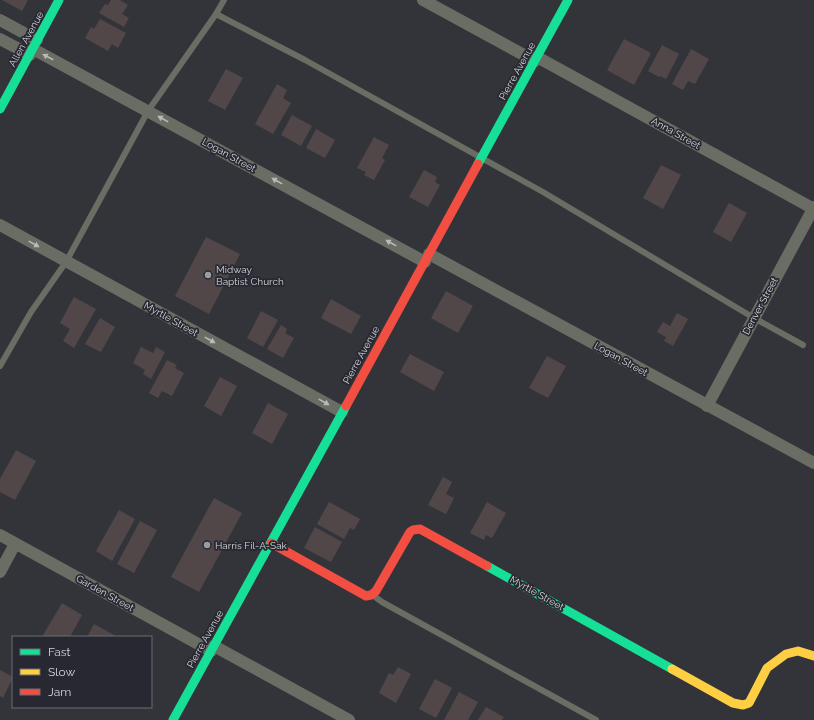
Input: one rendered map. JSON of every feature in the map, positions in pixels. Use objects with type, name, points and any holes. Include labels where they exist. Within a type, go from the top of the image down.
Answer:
[{"type":"main road","name":"Allen Avenue","points":[[0,109],[59,0]]},
{"type":"main road","name":"Pierre Avenue","points":[[173,720],[568,0]]},
{"type":"main road","name":"Myrtle Street","points":[[372,595],[376,591],[410,532],[417,528],[432,534],[737,704],[746,705],[749,703],[767,668],[786,654],[798,651],[814,656]]},
{"type":"main road","points":[[271,543],[366,596],[372,595]]},
{"type":"street","name":"Anna Street","points":[[423,0],[814,208]]},
{"type":"street","name":"Logan Street","points":[[0,20],[33,48],[148,111],[814,463]]},
{"type":"street","name":"Logan Street","points":[[0,39],[33,48]]},
{"type":"street","name":"Denver Street","points":[[707,406],[814,208]]},
{"type":"street","name":"Myrtle Street","points":[[0,225],[342,412]]},
{"type":"street","name":"Garden Street","points":[[0,536],[349,720]]},
{"type":"street","points":[[0,572],[15,544]]},
{"type":"lane","points":[[0,366],[31,312],[66,262],[148,111],[216,14],[224,0]]},
{"type":"lane","points":[[216,14],[378,100],[544,192],[754,318],[803,345]]},
{"type":"lane","points":[[372,595],[382,602],[596,720]]},
{"type":"building","points":[[2,0],[28,0],[22,11]]},
{"type":"building","points":[[111,0],[120,0],[128,5],[122,14],[129,18],[124,27],[99,13],[105,4],[108,5]]},
{"type":"building","points":[[100,19],[126,33],[118,48],[112,44],[108,51],[85,38],[91,27],[94,29]]},
{"type":"building","points":[[624,39],[651,53],[634,85],[607,70]]},
{"type":"building","points":[[662,45],[679,54],[666,79],[648,71]]},
{"type":"building","points":[[691,49],[709,59],[695,84],[688,81],[683,90],[672,84]]},
{"type":"building","points":[[226,69],[243,78],[225,110],[208,101]]},
{"type":"building","points":[[277,84],[287,90],[283,98],[291,103],[273,134],[255,124]]},
{"type":"building","points":[[292,115],[312,126],[301,146],[281,135]]},
{"type":"building","points":[[316,129],[335,140],[325,158],[306,148]]},
{"type":"building","points":[[374,137],[389,145],[382,158],[385,160],[374,180],[364,175],[366,172],[357,168]]},
{"type":"building","points":[[661,165],[681,175],[663,209],[643,198]]},
{"type":"building","points":[[424,170],[437,177],[435,182],[440,185],[428,207],[409,197]]},
{"type":"building","points":[[729,203],[747,213],[731,242],[713,232]]},
{"type":"building","name":"Midway Baptist Church","points":[[206,237],[240,254],[209,314],[175,296]]},
{"type":"building","points":[[446,291],[473,306],[458,333],[431,318]]},
{"type":"building","points":[[74,297],[96,309],[74,348],[63,341],[70,329],[60,323]]},
{"type":"building","points":[[331,299],[361,316],[351,334],[321,318]]},
{"type":"building","points":[[261,311],[278,320],[263,347],[247,338]]},
{"type":"building","points":[[677,313],[688,319],[673,346],[664,341],[666,337],[657,332],[663,322],[670,326]]},
{"type":"building","points":[[100,318],[115,327],[101,352],[85,344]]},
{"type":"building","points":[[281,325],[287,329],[285,333],[294,338],[283,358],[267,349]]},
{"type":"building","points":[[141,347],[153,353],[156,347],[165,352],[151,379],[143,374],[145,370],[133,363]]},
{"type":"building","points":[[410,354],[444,372],[434,391],[400,372]]},
{"type":"building","points":[[547,356],[566,366],[548,398],[529,388]]},
{"type":"building","points":[[167,360],[177,365],[175,368],[184,373],[172,396],[162,391],[158,398],[149,393]]},
{"type":"building","points":[[220,377],[237,386],[221,416],[204,406]]},
{"type":"building","points":[[268,403],[288,414],[272,444],[252,433]]},
{"type":"building","points":[[16,450],[36,461],[15,500],[0,492],[0,479]]},
{"type":"building","points":[[443,477],[452,482],[446,494],[454,498],[446,514],[428,505]]},
{"type":"building","name":"Harris Fil-A-Sak","points":[[214,498],[242,513],[199,592],[171,577]]},
{"type":"building","points":[[329,502],[360,519],[354,530],[350,528],[344,539],[317,524]]},
{"type":"building","points":[[487,502],[506,513],[492,538],[486,535],[484,540],[470,533]]},
{"type":"building","points":[[119,510],[135,519],[112,561],[96,551]]},
{"type":"building","points":[[140,521],[157,530],[134,573],[117,564]]},
{"type":"building","points":[[315,527],[342,542],[331,562],[304,548]]},
{"type":"building","points":[[62,603],[82,615],[71,636],[43,635]]},
{"type":"building","points":[[94,624],[114,635],[114,636],[88,636]]},
{"type":"building","points":[[398,667],[411,674],[396,703],[379,693],[389,673],[393,675]]},
{"type":"building","points":[[0,670],[12,676],[12,679],[3,698],[0,696]]},
{"type":"building","points":[[435,679],[452,688],[436,718],[419,709]]},
{"type":"building","points":[[459,692],[478,702],[468,720],[444,720]]},
{"type":"building","points":[[486,707],[504,717],[502,720],[478,720]]},
{"type":"traffic: fast","points":[[0,109],[59,0]]},
{"type":"traffic: fast","points":[[478,164],[568,0]]},
{"type":"traffic: fast","points":[[173,720],[346,406]]},
{"type":"traffic: fast","points":[[487,566],[672,669]]},
{"type":"traffic: slow","points":[[672,669],[733,703],[743,705],[749,703],[767,668],[786,654],[798,651],[814,656]]},
{"type":"traffic: jam","points":[[346,406],[478,164]]},
{"type":"traffic: jam","points":[[271,543],[366,596],[371,595],[376,591],[410,532],[413,530],[420,529],[487,566]]},
{"type":"place","name":"Midway Baptist Church","points":[[208,275]]},
{"type":"place","name":"Harris Fil-A-Sak","points":[[207,545]]}]
